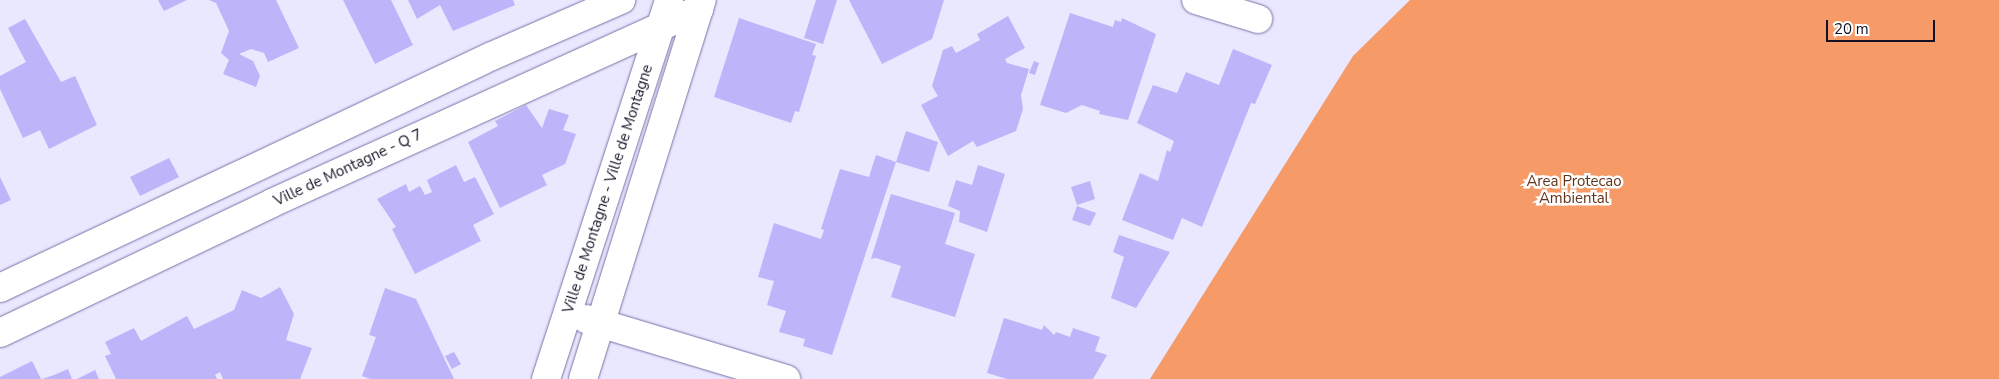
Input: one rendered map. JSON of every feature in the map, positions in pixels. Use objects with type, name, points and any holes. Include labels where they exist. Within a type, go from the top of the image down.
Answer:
[{"type":"street","points":[[0,288],[492,56],[621,0]]},
{"type":"street","points":[[1196,0],[1258,19]]},
{"type":"street","name":"Ville de Montagne - Q 7","points":[[0,333],[665,12],[700,5]]},
{"type":"street","name":"Ville de Montagne - Ville de Montagne","points":[[582,379],[602,323],[700,5]]},
{"type":"street","name":"Ville de Montagne - Ville de Montagne","points":[[546,379],[665,12]]},
{"type":"street","points":[[568,313],[786,379]]},
{"type":"green space","name":"Area Protecao Ambiental","points":[[1410,0],[1999,0],[1999,379],[1150,379],[1353,56]]},
{"type":"building","points":[[158,0],[187,0],[164,11]]},
{"type":"building","points":[[209,0],[276,0],[299,48],[268,62],[264,53],[251,49],[239,54],[253,61],[260,76],[256,87],[223,74],[229,60],[221,53],[229,31],[216,3]]},
{"type":"building","points":[[343,0],[391,0],[413,45],[375,64]]},
{"type":"building","points":[[408,0],[513,0],[515,5],[453,31],[440,5],[417,19]]},
{"type":"building","points":[[816,0],[837,0],[823,44],[804,38]]},
{"type":"building","points":[[849,0],[944,0],[932,39],[882,64]]},
{"type":"building","points":[[1070,13],[1113,27],[1115,20],[1121,22],[1122,18],[1156,34],[1128,120],[1099,114],[1100,111],[1082,105],[1066,113],[1040,105]]},
{"type":"building","points":[[1008,16],[1025,48],[1005,59],[1007,63],[1029,69],[1021,95],[1023,109],[1016,131],[977,147],[973,141],[948,156],[921,105],[938,96],[932,86],[943,50],[952,46],[956,53],[980,40],[977,34]]},
{"type":"building","points":[[739,18],[816,44],[812,55],[816,56],[799,112],[795,111],[791,123],[714,97]]},
{"type":"building","points":[[25,19],[61,82],[75,76],[97,125],[49,149],[40,130],[23,138],[0,89],[0,76],[26,62],[8,28]]},
{"type":"building","points":[[1233,49],[1272,65],[1255,104],[1251,103],[1202,227],[1182,218],[1173,240],[1122,220],[1140,173],[1158,181],[1167,150],[1170,152],[1174,141],[1137,123],[1153,85],[1177,93],[1186,72],[1219,85]]},
{"type":"building","points":[[1034,61],[1039,63],[1035,75],[1029,73]]},
{"type":"building","points":[[526,105],[542,128],[549,109],[569,115],[563,130],[576,134],[565,164],[542,175],[547,185],[500,208],[468,142],[498,126],[495,121]]},
{"type":"building","points":[[906,131],[938,142],[929,172],[896,162]]},
{"type":"building","points":[[876,155],[896,162],[832,355],[803,346],[805,339],[779,332],[786,311],[767,305],[774,281],[758,277],[774,223],[821,239],[824,230],[821,229],[840,169],[869,177]]},
{"type":"building","points":[[169,158],[179,177],[140,196],[130,177]]},
{"type":"building","points":[[456,165],[464,182],[475,177],[494,214],[473,225],[481,241],[415,274],[392,229],[396,227],[377,199],[406,184],[409,192],[420,186],[425,195],[432,192],[427,180]]},
{"type":"building","points":[[978,165],[1005,174],[987,232],[959,222],[960,211],[948,206],[956,180],[972,185]]},
{"type":"building","points":[[0,177],[11,200],[0,205]]},
{"type":"building","points":[[1090,181],[1095,199],[1077,205],[1071,187]]},
{"type":"building","points":[[891,194],[955,213],[945,244],[975,254],[955,317],[891,297],[901,266],[876,258],[871,259]]},
{"type":"building","points":[[1077,206],[1096,213],[1090,226],[1072,220]]},
{"type":"building","points":[[1119,235],[1170,252],[1136,308],[1111,298],[1124,257],[1113,252]]},
{"type":"building","points":[[280,287],[294,314],[286,340],[312,348],[300,379],[223,379],[220,372],[215,375],[217,379],[116,379],[105,356],[111,354],[105,342],[134,328],[141,341],[187,316],[194,329],[234,310],[242,290],[261,298]]},
{"type":"building","points":[[385,288],[416,299],[454,379],[370,379],[362,376],[376,337],[369,335]]},
{"type":"building","points":[[1004,318],[1042,330],[1044,325],[1054,335],[1056,332],[1070,337],[1073,328],[1100,337],[1095,351],[1107,355],[1093,379],[1007,379],[987,373]]},
{"type":"building","points":[[454,352],[461,364],[452,369],[445,356]]},
{"type":"building","points":[[32,361],[41,379],[0,379],[0,377]]},
{"type":"building","points":[[68,369],[72,379],[42,379],[54,375]]},
{"type":"building","points":[[95,370],[99,379],[77,379]]}]
